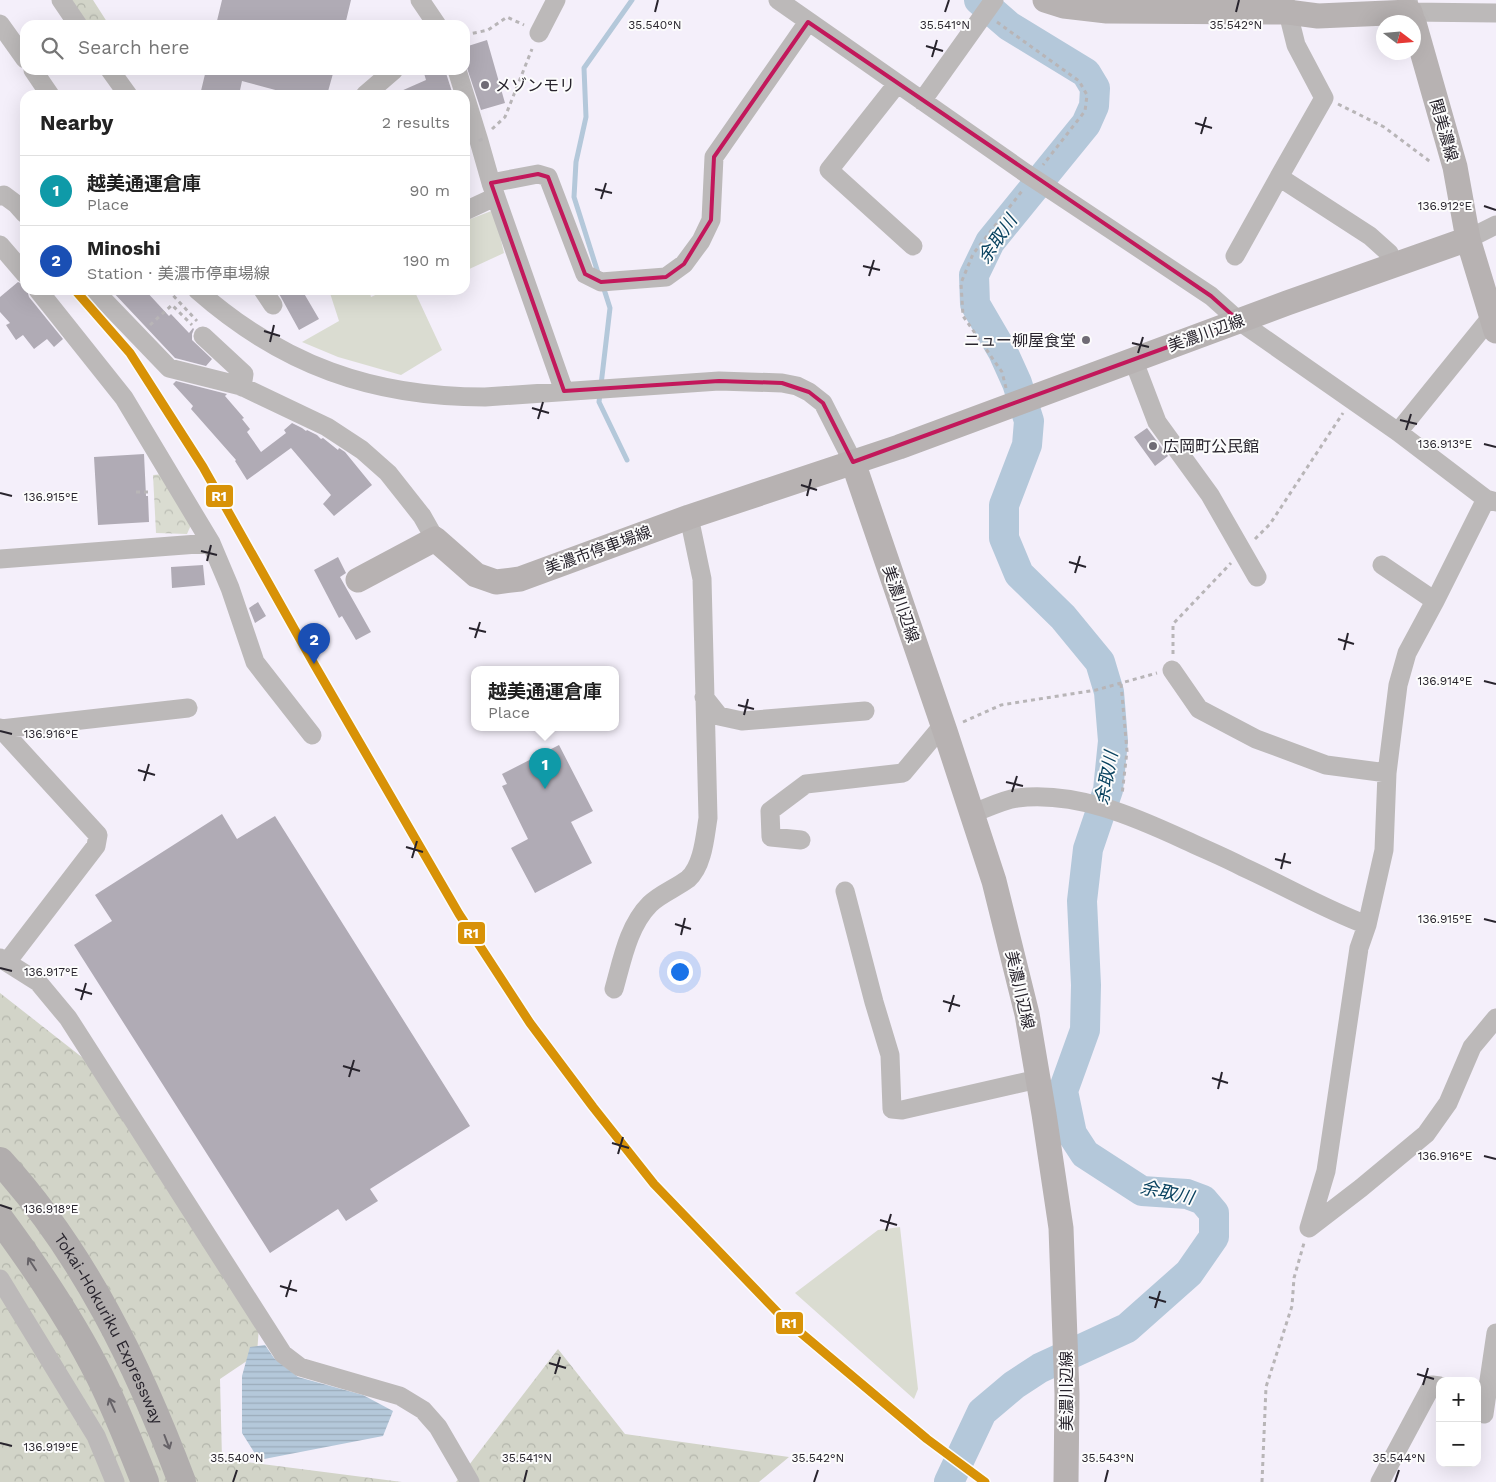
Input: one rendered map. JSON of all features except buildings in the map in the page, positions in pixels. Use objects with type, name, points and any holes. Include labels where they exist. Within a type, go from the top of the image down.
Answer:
[{"type":"highway","name":"Tokai-Hokuriku Expressway","points":[[0,1161],[54,1229],[96,1293],[132,1360],[161,1426],[182,1482]]},
{"type":"highway","name":"Tokai-Hokuriku Expressway","points":[[0,1219],[26,1254],[64,1313],[100,1377],[145,1482]]},
{"type":"main road","points":[[1045,0],[1064,6],[1107,11],[1286,6],[1318,16],[1411,14]]},
{"type":"main road","name":"関美濃線","points":[[1411,14],[1455,167],[1468,239]]},
{"type":"main road","points":[[1468,239],[1495,321]]},
{"type":"main road","name":"美濃川辺線","points":[[1066,1482],[1067,1394],[1065,1324],[1058,1207],[1027,1014],[994,881],[853,462],[1468,239]]},
{"type":"main road","name":"美濃市停車場線","points":[[435,539],[476,574],[496,582],[520,579],[689,517],[853,462]]},
{"type":"main road","points":[[358,580],[435,539]]},
{"type":"street","points":[[61,0],[75,20]]},
{"type":"street","points":[[418,0],[424,20]]},
{"type":"street","points":[[418,0],[432,20]]},
{"type":"street","points":[[539,33],[556,0]]},
{"type":"street","points":[[778,0],[1030,177],[1211,296],[1239,321],[1398,432],[1491,501],[1407,653],[1398,685],[1387,773],[1384,850],[1367,925],[1358,948],[1326,1171],[1309,1228]]},
{"type":"street","points":[[1235,256],[1324,98],[1296,45],[1286,6]]},
{"type":"street","points":[[922,101],[988,9]]},
{"type":"street","points":[[1411,14],[1496,13]]},
{"type":"street","points":[[470,207],[493,190],[538,174],[548,177],[585,274],[607,282],[666,277],[684,264],[701,241],[711,220],[714,157],[808,22]]},
{"type":"street","points":[[0,24],[20,52]]},
{"type":"street","points":[[36,75],[47,90]]},
{"type":"street","points":[[114,75],[124,90]]},
{"type":"street","points":[[371,90],[388,75]]},
{"type":"street","points":[[459,75],[463,90]]},
{"type":"street","points":[[897,84],[829,170],[913,246]]},
{"type":"street","points":[[470,110],[493,190],[564,391]]},
{"type":"street","points":[[1280,177],[1370,236],[1390,253],[1395,265]]},
{"type":"street","points":[[0,196],[4,195],[20,208]]},
{"type":"street","points":[[1468,239],[1496,225]]},
{"type":"street","points":[[0,245],[20,268]]},
{"type":"street","points":[[42,295],[124,398],[211,543],[230,588],[255,662],[312,735]]},
{"type":"street","points":[[99,295],[169,368],[242,387],[327,427],[362,450],[393,480],[422,516],[435,539]]},
{"type":"street","points":[[203,295],[239,325],[261,339],[314,366],[355,381],[403,391],[468,397],[719,381],[772,381],[797,386],[809,392],[823,403],[853,462]]},
{"type":"street","points":[[1398,432],[1495,321]]},
{"type":"street","points":[[203,336],[244,374],[242,387]]},
{"type":"street","points":[[1133,359],[1157,422],[1210,495],[1257,577]]},
{"type":"street","points":[[614,989],[624,953],[635,925],[650,904],[690,877],[702,855],[708,818],[702,579],[689,517]]},
{"type":"street","points":[[0,559],[211,543]]},
{"type":"street","points":[[1382,565],[1435,601]]},
{"type":"street","points":[[1172,670],[1199,709],[1256,739],[1326,765],[1387,773]]},
{"type":"street","points":[[704,697],[719,716],[742,722],[865,711]]},
{"type":"street","points":[[0,728],[188,708]]},
{"type":"street","points":[[0,728],[98,836],[96,846],[4,960],[38,982],[68,1018],[283,1354],[300,1367],[400,1396],[423,1410],[438,1427],[470,1482]]},
{"type":"street","points":[[801,840],[771,837],[770,811],[806,784],[903,773],[944,728]]},
{"type":"street","points":[[971,814],[1016,798],[1048,797],[1116,811],[1225,858],[1326,908],[1367,925]]},
{"type":"street","points":[[845,891],[890,1055],[892,1109],[902,1110],[1038,1079]]},
{"type":"street","points":[[1309,1228],[1426,1134],[1448,1103],[1472,1047],[1496,1018]]},
{"type":"street","points":[[0,1279],[96,1436],[115,1482]]},
{"type":"street","points":[[1486,1412],[1496,1333]]},
{"type":"street","points":[[1380,1482],[1432,1385],[1436,1386]]},
{"type":"path","points":[[988,9],[1079,81],[1087,95],[1085,112],[1030,177],[973,254],[961,283],[963,316],[1002,372],[1012,405]]},
{"type":"path","points":[[470,34],[488,30],[507,16],[539,33],[505,116],[485,137],[478,141]]},
{"type":"path","points":[[1324,98],[1384,127],[1430,161],[1436,168]]},
{"type":"path","points":[[139,336],[172,304],[203,336],[206,330],[173,295]]},
{"type":"path","points":[[136,492],[152,492]]},
{"type":"path","points":[[944,728],[1001,705],[1096,690],[1172,670]]},
{"type":"path","points":[[1116,811],[1123,792],[1127,751],[1120,684]]},
{"type":"path","points":[[1262,1482],[1266,1387],[1292,1306],[1294,1278],[1309,1228]]},
{"type":"highlighted area","points":[[808,22],[1211,296],[1239,321],[853,462],[823,403],[809,392],[782,383],[719,381],[564,391],[491,183],[538,174],[548,177],[585,274],[601,282],[666,277],[684,264],[711,220],[714,157]]},
{"type":"green space","points":[[69,0],[93,0],[106,20],[82,20]]},
{"type":"green space","points":[[494,210],[504,253],[470,269],[470,219]]},
{"type":"green space","points":[[331,295],[370,295],[371,297],[375,295],[416,295],[442,350],[401,375],[338,357],[302,342],[339,321]]},
{"type":"green space","points":[[164,474],[191,525],[187,534],[156,533],[153,475]]},
{"type":"green space","points":[[0,993],[83,1058],[260,1312],[257,1354],[220,1379],[222,1459],[402,1482],[0,1482]]},
{"type":"green space","points":[[900,1227],[918,1389],[914,1399],[795,1293],[878,1230]]},
{"type":"green space","points":[[558,1349],[625,1434],[789,1457],[759,1482],[456,1482]]},
{"type":"water","points":[[265,1345],[274,1358],[298,1377],[363,1395],[393,1411],[383,1436],[259,1460],[242,1433],[242,1376],[250,1347]]},
{"type":"waterway","points":[[599,276],[574,197],[576,162],[586,117],[584,68],[632,0]]},
{"type":"waterway","name":"余取川","points":[[949,1482],[982,1412],[1014,1385],[1040,1368],[1127,1328],[1189,1273],[1214,1237],[1214,1213],[1203,1200],[1187,1194],[1142,1191],[1085,1154],[1072,1134],[1063,1091],[1085,1030],[1086,985],[1082,901],[1088,849],[1108,790],[1113,741],[1109,692],[1100,662],[1063,617],[1019,574],[1004,538],[1004,505],[1027,445],[1029,421],[1017,383],[1003,352],[975,304],[974,275],[990,242],[1086,124],[1094,106],[1095,88],[1086,73],[1009,26],[979,0]]},
{"type":"waterway","points":[[603,286],[610,308],[599,402],[627,460]]},
{"type":"transit line","name":"R1","points":[[79,295],[130,353],[203,467],[314,664],[459,914],[530,1023],[593,1107],[654,1184],[782,1317],[927,1439],[985,1482]]},
{"type":"place","name":"メゾンモリ","points":[[485,85]]},
{"type":"place","name":"ニュー柳屋食堂","points":[[1086,340]]},
{"type":"place","name":"広岡町公民館","points":[[1153,446]]},
{"type":"place","name":"Minoshi","points":[[314,664]]},
{"type":"place","name":"越美通運倉庫","points":[[545,789]]}]
